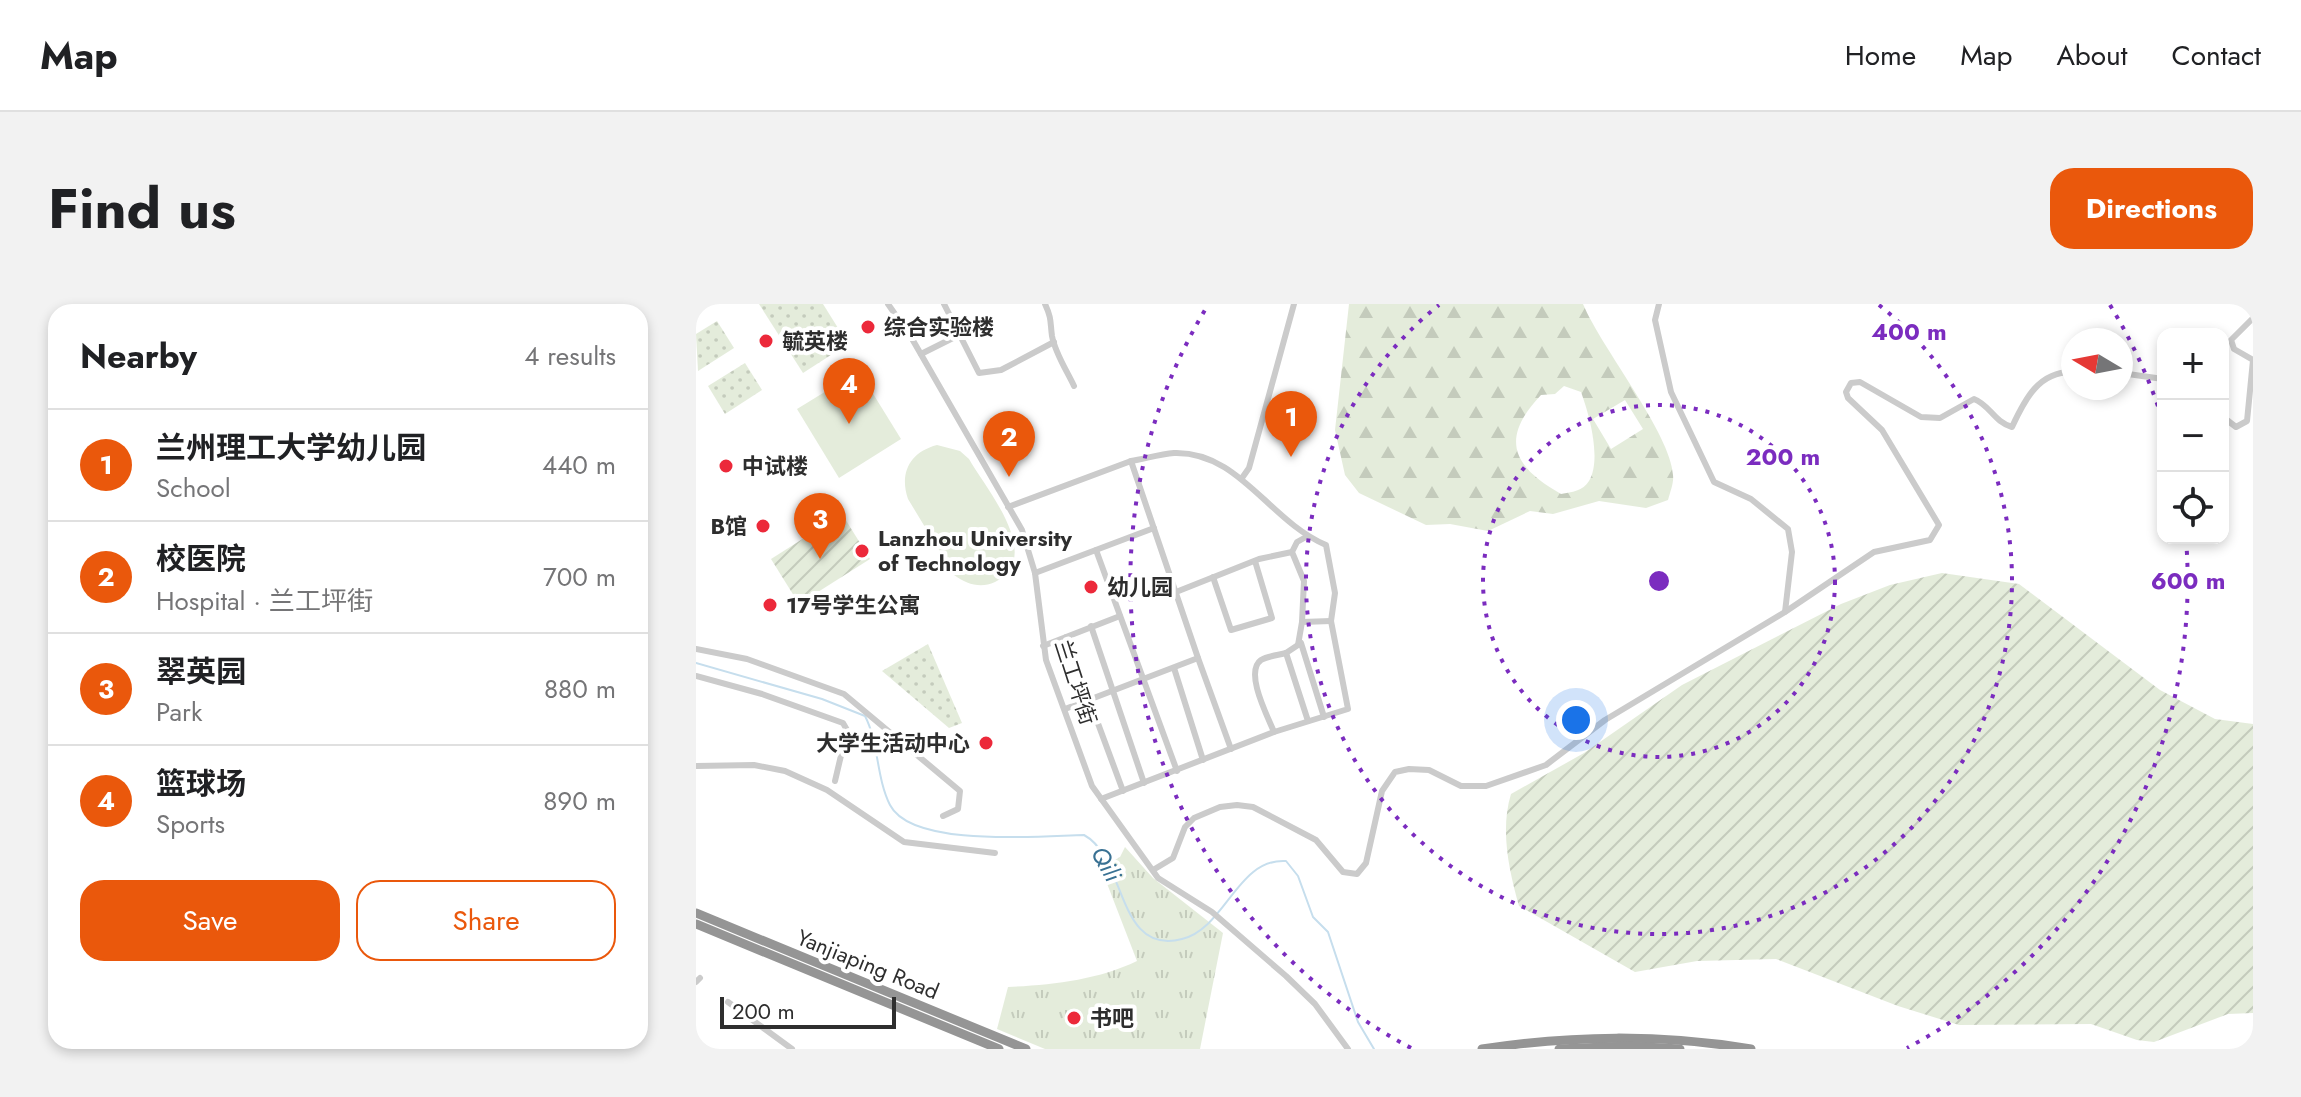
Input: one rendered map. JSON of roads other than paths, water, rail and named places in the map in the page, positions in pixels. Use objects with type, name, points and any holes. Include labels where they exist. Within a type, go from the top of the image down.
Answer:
[{"type":"highway","name":"Yanjiaping Road","points":[[696,913],[1026,1049]]},
{"type":"highway","name":"Yanjiaping Road","points":[[696,924],[999,1049]]},
{"type":"highway","points":[[1482,1049],[1563,1038],[1628,1036],[1663,1037],[1751,1049]]},
{"type":"highway","points":[[1559,1049],[1628,1046],[1680,1049]]},
{"type":"street","name":"兰工坪街","points":[[888,304],[921,354],[1022,530],[1035,573],[1043,646],[1092,786],[1158,878],[1212,912],[1315,1004],[1348,1049]]},
{"type":"street","points":[[944,304],[979,373],[1001,370],[1054,342]]},
{"type":"street","points":[[1045,304],[1053,322],[1054,342],[1074,386]]},
{"type":"street","points":[[1242,478],[1249,468],[1294,304]]},
{"type":"street","points":[[1659,304],[1655,320],[1671,392],[1714,482],[1751,499],[1788,529],[1792,552],[1785,612]]},
{"type":"street","points":[[2229,422],[2236,427],[2247,421],[2253,360],[2234,349],[2231,340],[2253,318]]},
{"type":"street","points":[[921,354],[959,335]]},
{"type":"street","points":[[1153,870],[1173,858],[1185,827],[1194,818],[1220,807],[1237,805],[1253,807],[1316,840],[1343,872],[1357,874],[1366,863],[1382,791],[1395,772],[1429,770],[1461,786],[1486,786],[1546,765],[1605,720],[1785,612],[1874,552],[1930,540],[1939,525],[1882,430],[1848,398],[1847,388],[1851,383],[1860,382],[1921,417],[1940,418],[1974,399],[1984,403],[2000,424],[2012,427],[2036,384],[2061,372]]},
{"type":"street","points":[[2133,375],[2157,378]]},
{"type":"street","points":[[1008,507],[1131,461],[1172,453],[1195,455],[1212,459],[1242,478],[1279,517],[1306,537],[1326,545],[1329,553],[1335,593],[1331,621],[1348,709],[1274,732],[1101,799]]},
{"type":"street","points":[[1131,461],[1231,749]]},
{"type":"street","points":[[1035,573],[1154,528]]},
{"type":"street","points":[[1298,645],[1304,581],[1292,552],[1297,542],[1306,537]]},
{"type":"street","points":[[1096,550],[1177,771]]},
{"type":"street","points":[[1176,592],[1255,561],[1292,552]]},
{"type":"street","points":[[1213,577],[1231,630],[1272,618],[1255,561]]},
{"type":"street","points":[[1043,646],[1120,616]]},
{"type":"street","points":[[1302,622],[1331,621]]},
{"type":"street","points":[[1091,626],[1144,783]]},
{"type":"street","points":[[1066,637],[1123,791]]},
{"type":"street","points":[[1274,732],[1254,679],[1256,667],[1261,660],[1286,653],[1301,643],[1324,717]]},
{"type":"street","points":[[696,649],[747,659],[844,694],[960,791],[958,809],[943,816]]},
{"type":"street","points":[[1286,653],[1308,721]]},
{"type":"street","points":[[1065,709],[1198,658]]},
{"type":"street","points":[[1174,668],[1203,760]]},
{"type":"street","points":[[696,676],[762,694],[843,723],[847,730],[835,781]]},
{"type":"street","points":[[696,766],[754,765],[785,771],[827,790],[904,842],[995,853]]},
{"type":"street","points":[[728,1002],[792,1049]]},
{"type":"waterway","name":"Qili","points":[[696,663],[822,699],[865,716],[890,805],[903,819],[923,828],[979,836],[1084,835],[1098,847],[1108,863],[1133,920],[1145,933],[1161,940],[1182,939],[1197,932],[1210,922],[1255,870],[1269,863],[1286,861],[1298,876],[1313,917],[1328,932],[1358,1022],[1374,1049]]},
{"type":"place","name":"综合实验楼","points":[[868,327]]},
{"type":"place","name":"毓英楼","points":[[766,341]]},
{"type":"place","name":"篮球场","points":[[849,424]]},
{"type":"place","name":"兰州理工大学幼儿园","points":[[1291,457]]},
{"type":"place","name":"中试楼","points":[[726,466]]},
{"type":"place","name":"校医院","points":[[1009,477]]},
{"type":"place","name":"B馆","points":[[763,526]]},
{"type":"place","name":"Lanzhou University of Technology","points":[[862,551]]},
{"type":"place","name":"翠英园","points":[[820,559]]},
{"type":"place","name":"幼儿园","points":[[1091,587]]},
{"type":"place","name":"17号学生公寓","points":[[770,605]]},
{"type":"place","name":"大学生活动中心","points":[[986,743]]},
{"type":"place","name":"书吧","points":[[1074,1018]]}]
